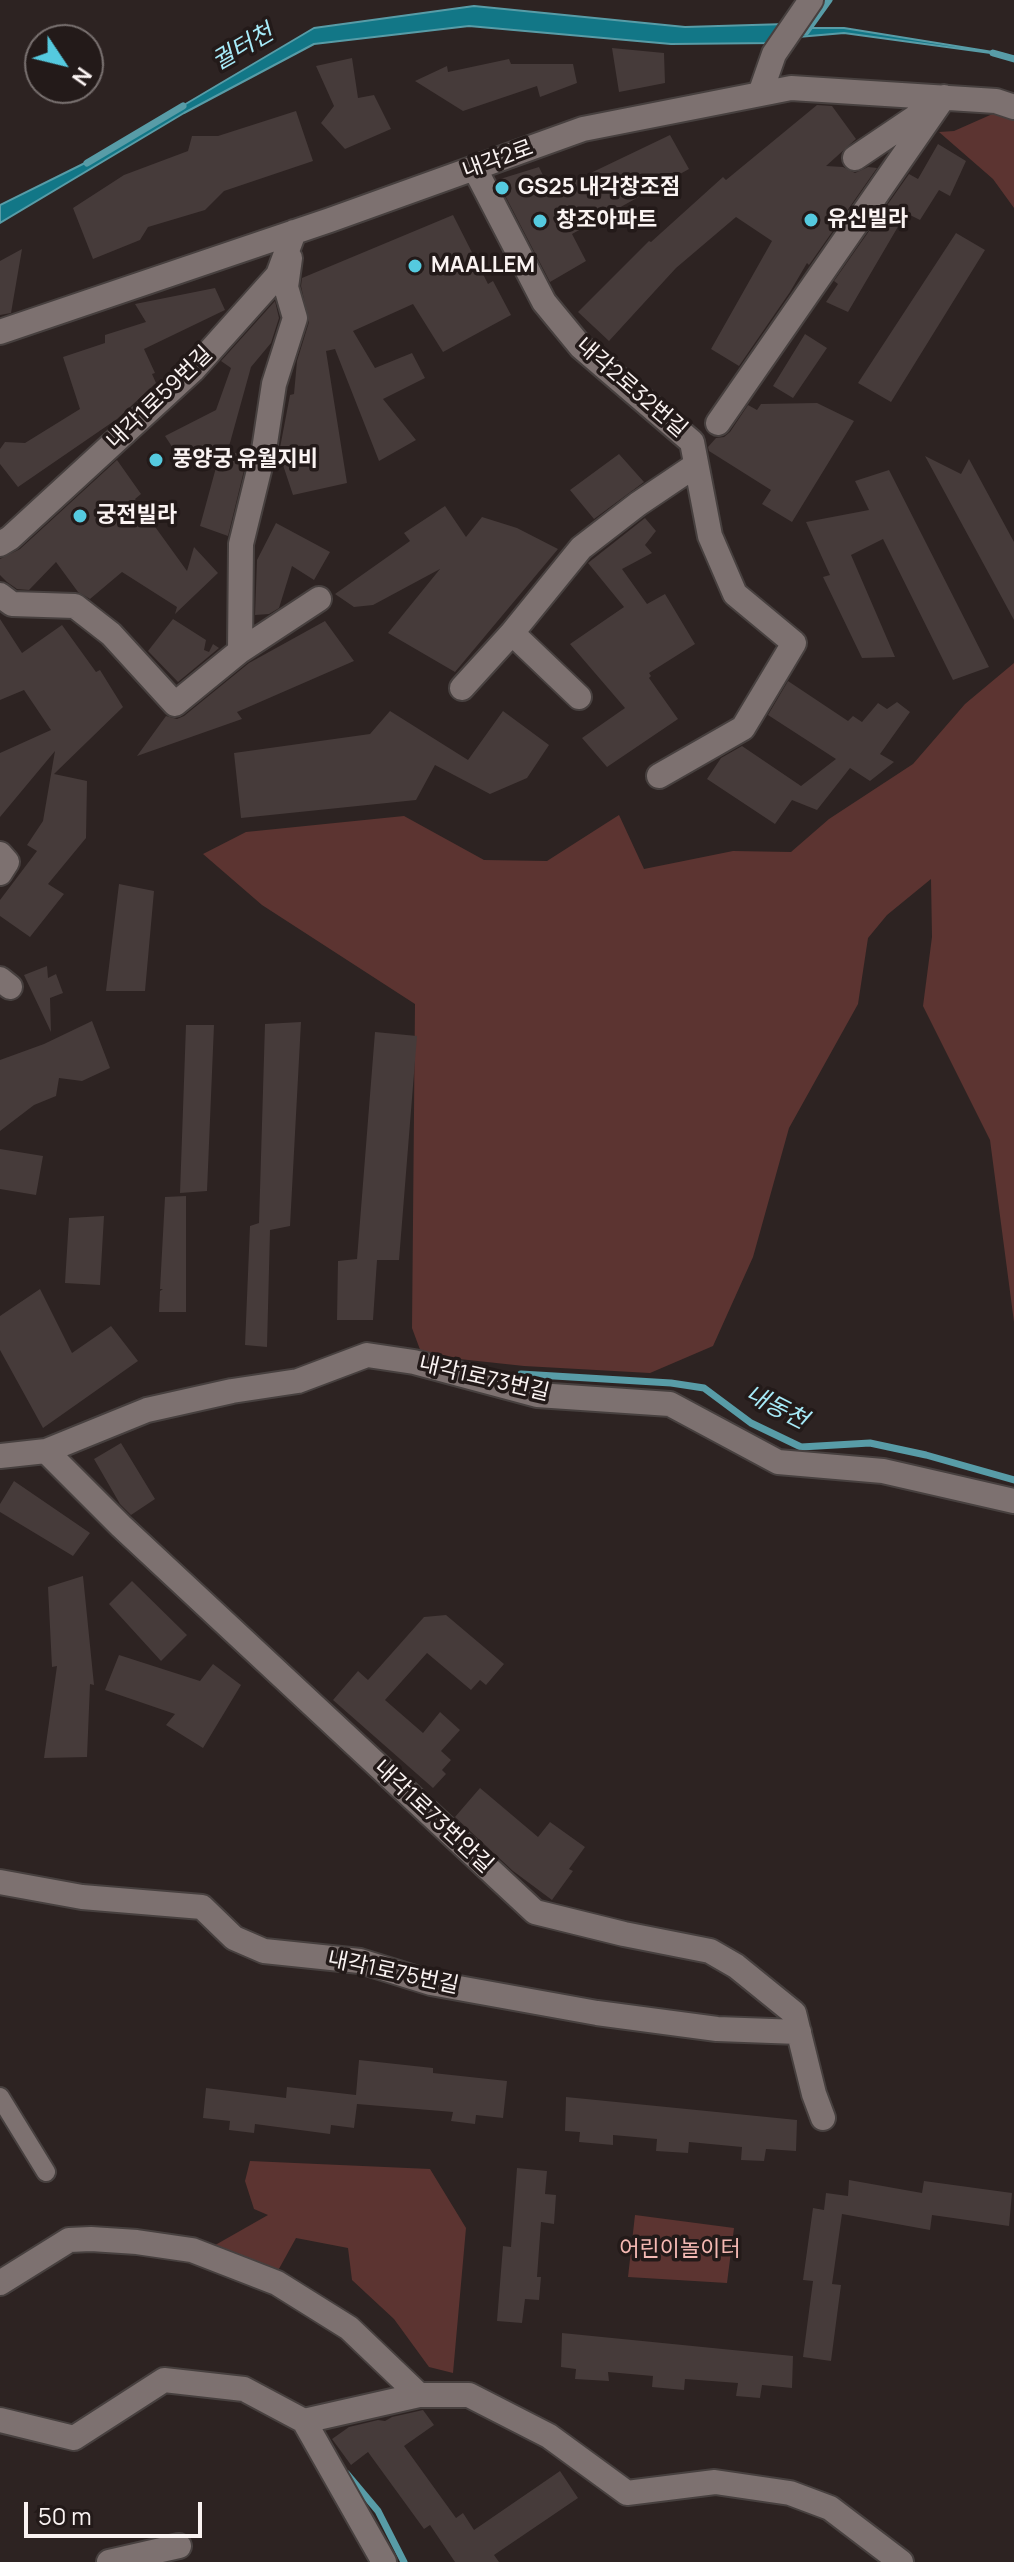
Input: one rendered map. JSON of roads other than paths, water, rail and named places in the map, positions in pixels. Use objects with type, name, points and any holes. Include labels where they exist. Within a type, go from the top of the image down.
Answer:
[{"type":"street","points":[[760,94],[774,54],[807,5]]},
{"type":"street","name":"내각2로","points":[[0,332],[583,129],[791,88],[996,101],[1014,107]]},
{"type":"street","points":[[855,158],[944,97]]},
{"type":"street","points":[[718,423],[944,97]]},
{"type":"street","name":"내각2로32번길","points":[[475,169],[544,302],[581,347],[692,442],[710,536],[735,594],[794,643],[743,728],[659,776]]},
{"type":"street","points":[[240,651],[241,544],[264,450],[274,384],[295,318],[286,287],[294,232]]},
{"type":"street","name":"내각1로59번길","points":[[0,544],[193,370],[278,275],[294,232]]},
{"type":"street","points":[[462,688],[512,633],[581,548],[696,465]]},
{"type":"street","points":[[0,595],[12,604],[75,606],[111,634],[175,704],[240,651],[319,599]]},
{"type":"street","points":[[512,633],[579,697]]},
{"type":"street","points":[[0,854],[7,862],[0,873]]},
{"type":"street","name":"내각1로73번길","points":[[0,1456],[46,1451],[147,1410],[232,1391],[298,1381],[367,1355],[414,1362],[537,1395],[670,1404],[778,1462],[883,1471],[1014,1501]]},
{"type":"street","name":"내각1로73번안길","points":[[46,1451],[132,1537],[535,1912],[710,1951],[736,1966],[794,2013],[823,2118]]},
{"type":"street","name":"내각1로75번길","points":[[0,1882],[30,1885],[82,1897],[202,1907],[234,1938],[264,1951],[360,1961],[431,1983],[597,2013],[717,2029],[799,2032]]},
{"type":"street","points":[[0,2097],[46,2172]]},
{"type":"street","points":[[0,2283],[69,2240],[137,2242],[192,2250],[277,2283],[349,2328],[419,2395]]},
{"type":"street","points":[[0,2420],[74,2438],[164,2380],[244,2389],[304,2421],[384,2562]]},
{"type":"street","points":[[304,2421],[419,2395],[469,2395],[549,2436],[627,2493],[715,2482],[790,2493],[830,2508],[901,2562]]},
{"type":"street","points":[[109,2562],[179,2546]]},
{"type":"water","points":[[474,6],[685,27],[786,24],[775,43],[671,44],[469,26],[314,44],[184,113],[0,223],[0,205],[91,160],[314,28]]},
{"type":"water","points":[[801,28],[844,28],[999,53],[1014,60],[998,54],[844,33],[798,37]]},
{"type":"waterway","points":[[806,32],[829,0]]},
{"type":"waterway","name":"궐터천","points":[[993,53],[1014,59]]},
{"type":"waterway","name":"궐터천","points":[[87,163],[183,106]]},
{"type":"waterway","name":"내동천","points":[[521,1374],[671,1383],[704,1388],[751,1423],[801,1447],[870,1443],[1014,1480]]},
{"type":"waterway","points":[[347,2474],[378,2511],[404,2562]]},
{"type":"place","name":"GS25 내각창조점","points":[[502,188]]},
{"type":"place","name":"유신빌라","points":[[811,220]]},
{"type":"place","name":"창조아파트","points":[[540,221]]},
{"type":"place","name":"MAALLEM","points":[[415,266]]},
{"type":"place","name":"풍양궁 유월지비","points":[[156,460]]},
{"type":"place","name":"궁전빌라","points":[[80,516]]},
{"type":"park label","name":"어린이놀이터","points":[[680,2250]]}]
